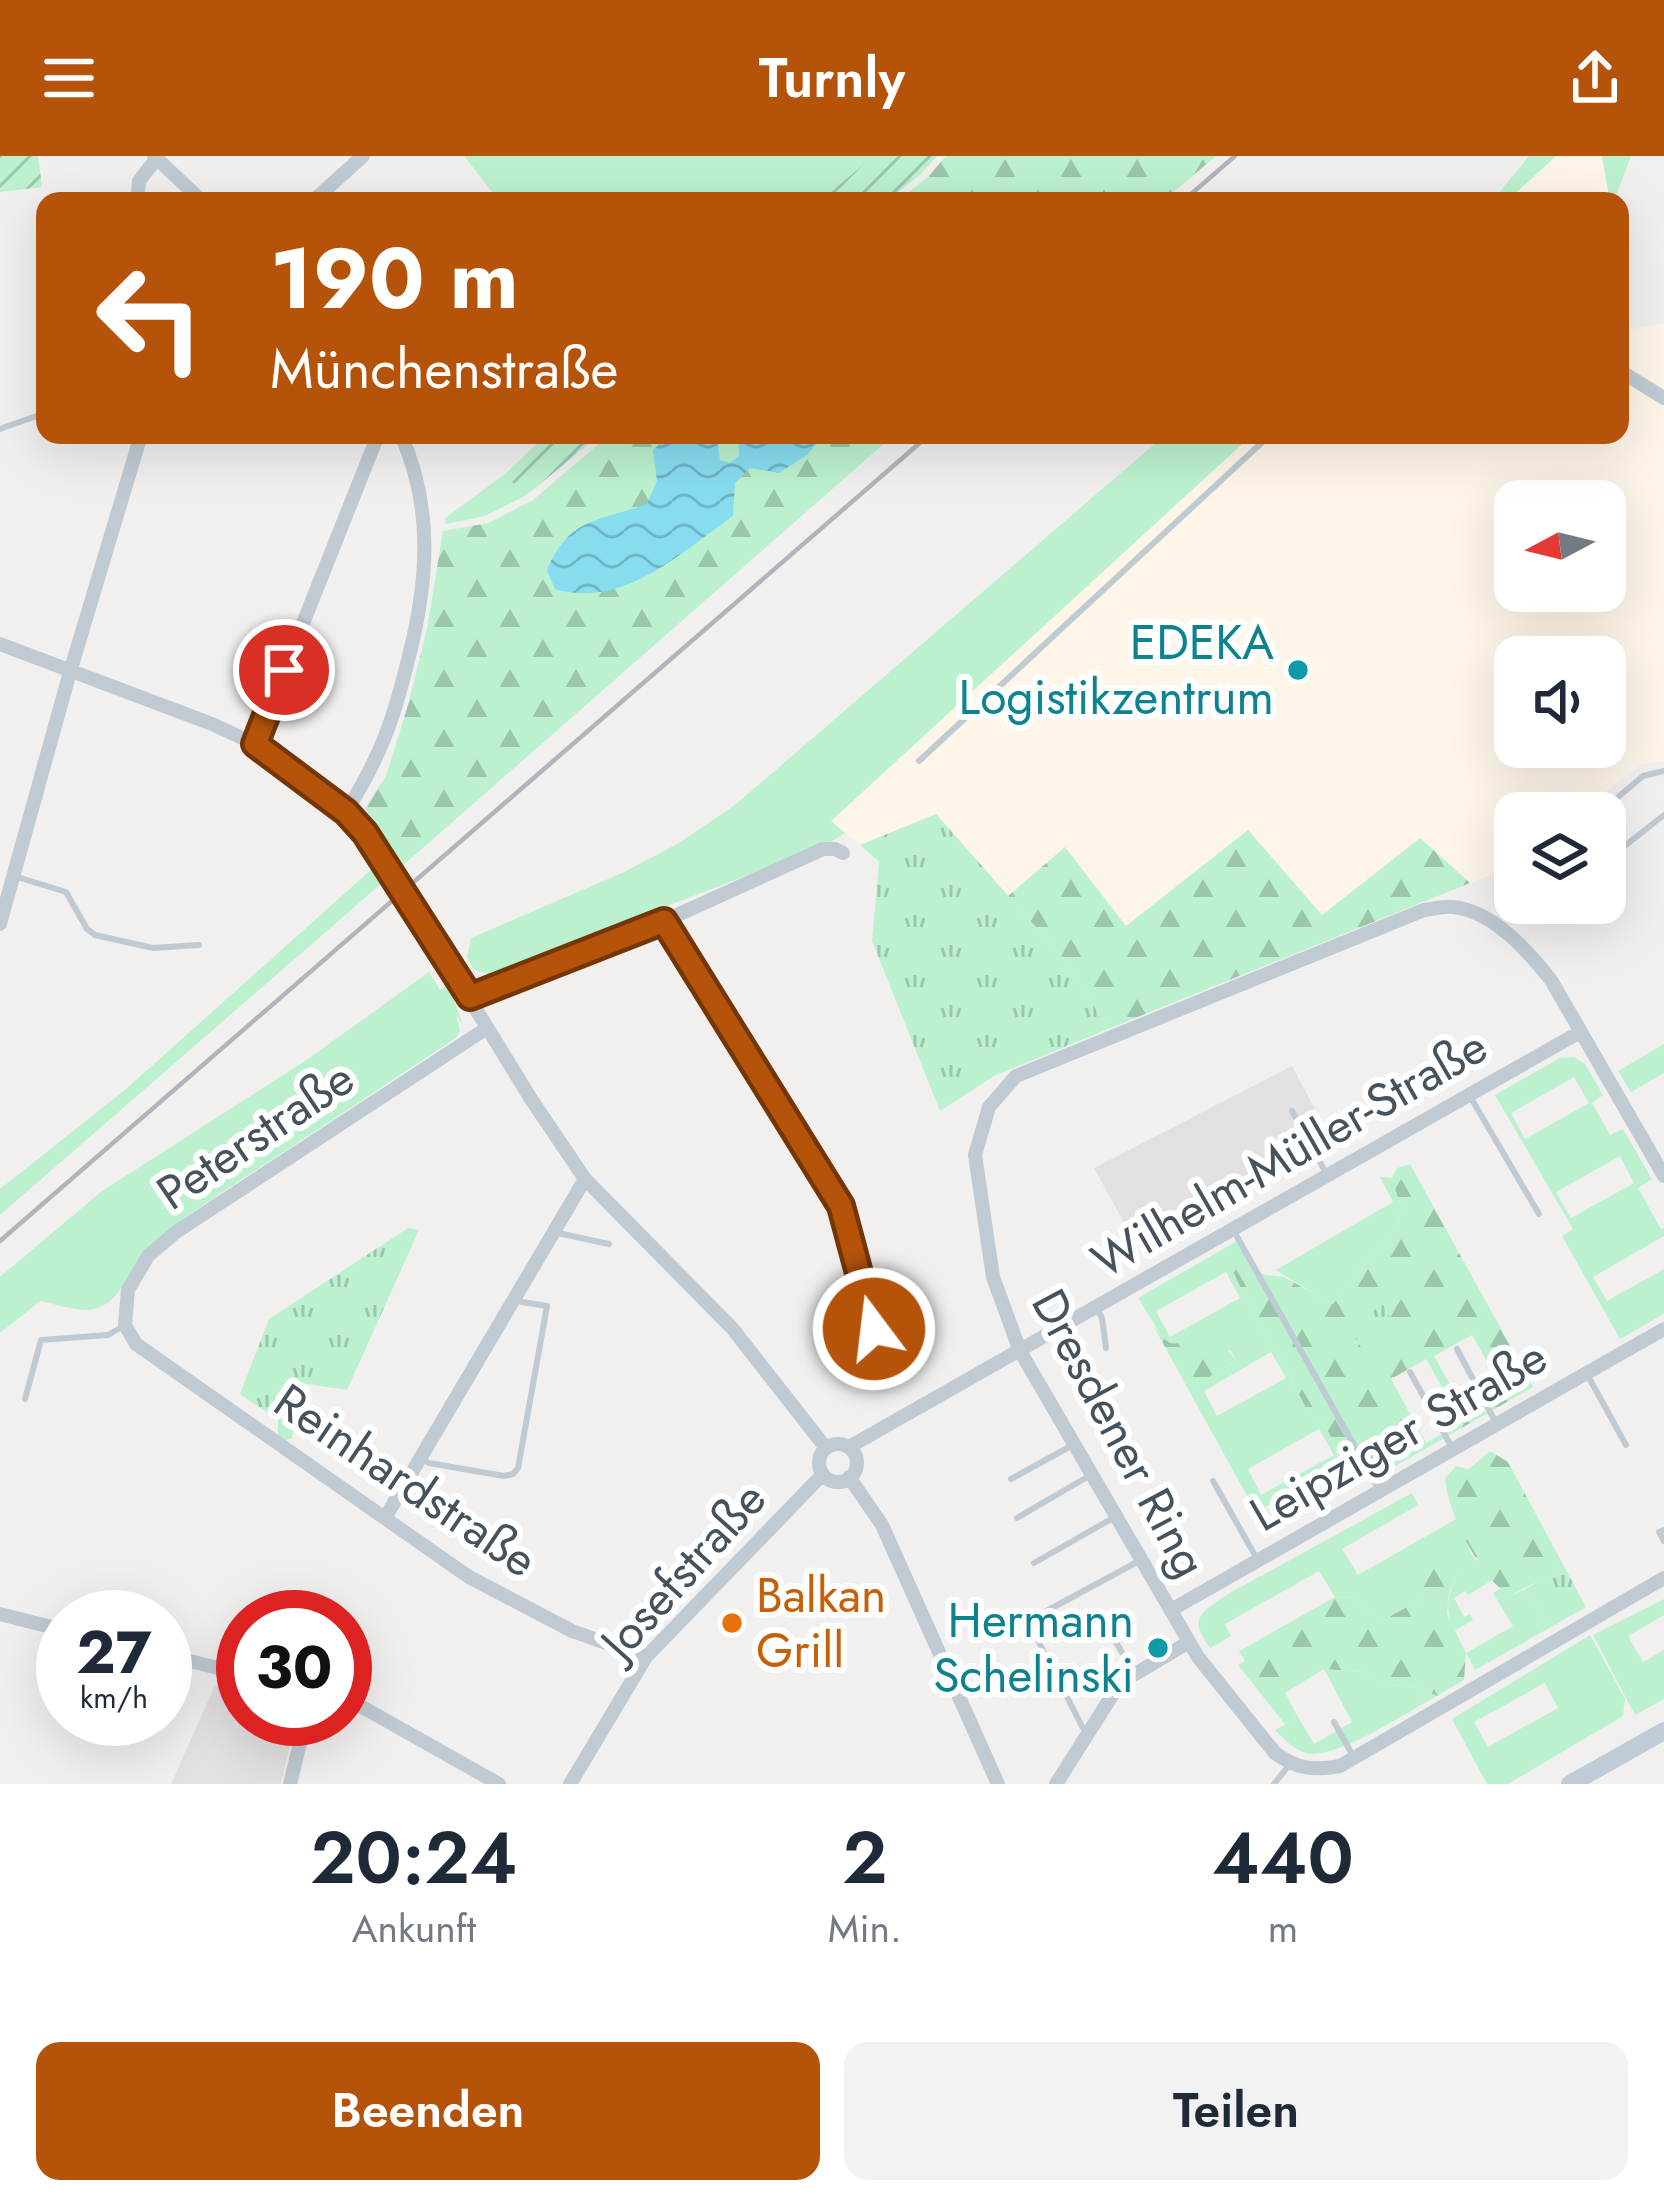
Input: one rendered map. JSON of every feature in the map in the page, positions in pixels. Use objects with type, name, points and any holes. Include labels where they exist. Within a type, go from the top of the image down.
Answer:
[{"type":"main road","points":[[1570,1784],[1664,1731]]},
{"type":"street","points":[[323,192],[364,156]]},
{"type":"street","points":[[138,192],[139,181],[155,158],[192,192]]},
{"type":"street","points":[[1629,377],[1664,398]]},
{"type":"street","points":[[0,924],[8,881],[138,444]]},
{"type":"street","points":[[255,744],[374,444]]},
{"type":"street","points":[[346,812],[385,742],[424,593],[422,503],[404,444]]},
{"type":"street","points":[[0,644],[255,744],[346,812],[365,833],[585,1179],[732,1328],[826,1448]]},
{"type":"street","points":[[470,997],[664,921],[823,849],[843,853]]},
{"type":"street","name":"Dresdener Ring","points":[[1290,1764],[1275,1754],[1198,1657],[1020,1351],[993,1277],[975,1155],[989,1107],[1016,1076],[1424,910],[1454,907],[1487,920],[1529,952],[1551,980],[1664,1176]]},
{"type":"street","points":[[664,921],[841,1206],[874,1329]]},
{"type":"street","name":"Peterstraße","points":[[125,1325],[128,1290],[148,1256],[176,1232],[487,1028]]},
{"type":"street","name":"Wilhelm-Müller-Straße","points":[[849,1447],[1580,1032]]},
{"type":"street","points":[[385,1518],[585,1179]]},
{"type":"street","name":"Reinhardstraße","points":[[125,1325],[136,1344],[469,1577],[572,1631],[646,1657]]},
{"type":"street","name":"Leipziger Straße","points":[[1171,1610],[1664,1329]]},
{"type":"street","points":[[849,1447],[856,1462],[849,1478],[832,1481],[823,1474],[819,1460],[826,1448],[849,1447]]},
{"type":"street","name":"Josefstraße","points":[[570,1784],[646,1657],[823,1474]]},
{"type":"street","points":[[849,1478],[882,1525],[998,1784]]},
{"type":"street","points":[[1290,1764],[1306,1770],[1340,1766],[1664,1578]]},
{"type":"street","points":[[0,1614],[36,1623]]},
{"type":"street","points":[[1056,1784],[1120,1683],[1189,1642]]},
{"type":"street","points":[[372,1713],[499,1784]]},
{"type":"street","points":[[290,1784],[299,1746]]},
{"type":"lane","points":[[0,429],[36,416]]},
{"type":"lane","points":[[919,761],[1260,444]]},
{"type":"lane","points":[[1624,792],[1643,776],[1664,771]]},
{"type":"lane","points":[[1626,845],[1664,815]]},
{"type":"lane","points":[[8,881],[66,892],[95,935],[153,948],[199,945]]},
{"type":"lane","points":[[1469,1095],[1539,1214]]},
{"type":"lane","points":[[1292,1111],[1328,1177]]},
{"type":"lane","points":[[1233,1230],[1379,1491]]},
{"type":"lane","points":[[554,1232],[609,1244]]},
{"type":"lane","points":[[420,1457],[429,1463],[504,1476],[518,1468],[547,1306],[514,1297]]},
{"type":"lane","points":[[1096,1308],[1106,1348]]},
{"type":"lane","points":[[25,1399],[40,1340],[108,1335],[125,1325]]},
{"type":"lane","points":[[1456,1349],[1497,1424]]},
{"type":"lane","points":[[1410,1372],[1453,1450]]},
{"type":"lane","points":[[1586,1373],[1626,1445]]},
{"type":"lane","points":[[1011,1479],[1074,1444]]},
{"type":"lane","points":[[1017,1518],[1092,1474]]},
{"type":"lane","points":[[1213,1481],[1258,1560]]},
{"type":"lane","points":[[1034,1563],[1116,1516]]},
{"type":"lane","points":[[1664,1529],[1659,1532],[1664,1541]]},
{"type":"lane","points":[[1087,1736],[1028,1621],[1142,1559]]},
{"type":"lane","points":[[1111,1634],[1136,1674]]},
{"type":"lane","points":[[1334,1722],[1354,1757]]},
{"type":"lane","points":[[1274,1784],[1290,1764]]},
{"type":"shaded area","points":[[1556,156],[1602,156],[1608,192],[1517,192]]},
{"type":"shaded area","name":"EDEKA Logistikzentrum","points":[[1629,312],[1632,329],[1664,324],[1664,761],[1642,764],[1605,792],[1494,792],[1494,873],[1470,883],[1420,838],[1322,916],[1248,830],[1126,926],[1065,848],[1008,896],[937,814],[860,845],[830,822],[1242,444],[1629,444]]},
{"type":"shaded area","points":[[1292,1066],[1331,1139],[1138,1248],[1094,1168]]},
{"type":"shaded area","points":[[216,1685],[216,1746],[290,1746],[281,1784],[171,1784],[192,1746]]},
{"type":"green space","points":[[0,156],[38,156],[42,187],[0,192]]},
{"type":"green space","points":[[464,156],[893,156],[861,192],[492,192]]},
{"type":"green space","points":[[874,156],[937,156],[898,192],[831,192]]},
{"type":"green space","points":[[946,156],[1216,156],[1174,192],[909,192]]},
{"type":"green space","points":[[1529,156],[1556,156],[1517,192],[1499,192]]},
{"type":"green space","points":[[1602,156],[1631,156],[1617,192],[1608,192]]},
{"type":"green space","points":[[537,444],[589,444],[525,496],[505,474]]},
{"type":"green space","points":[[598,444],[884,444],[400,868],[365,808],[386,776],[408,705],[427,629],[443,531],[488,523],[533,500]]},
{"type":"green space","points":[[1155,444],[1242,444],[831,821],[845,833],[824,846],[489,974],[474,970],[467,957],[471,938],[622,873],[679,843],[735,805]]},
{"type":"green space","points":[[505,474],[525,496],[485,516],[446,524],[445,518]]},
{"type":"green space","points":[[936,814],[1066,961],[1108,1029],[994,1076],[940,1111],[872,941],[879,862],[860,845]]},
{"type":"green space","points":[[1248,830],[1322,915],[1420,838],[1470,883],[1108,1029],[1066,961],[1008,896],[1065,847],[1126,926]]},
{"type":"green space","points":[[373,868],[382,883],[0,1215],[0,1189],[126,1089]]},
{"type":"green space","points":[[429,972],[440,990],[448,984],[463,1025],[456,1015],[460,1030],[456,1038],[188,1215],[150,1247],[107,1303],[87,1310],[40,1301],[0,1333],[0,1277],[102,1191],[305,1061]]},
{"type":"green space","points":[[1664,1044],[1664,1073],[1631,1092],[1618,1071]]},
{"type":"green space","points":[[1574,1057],[1585,1064],[1603,1095],[1592,1103],[1610,1135],[1623,1129],[1652,1179],[1638,1188],[1664,1228],[1664,1236],[1593,1277],[1607,1301],[1664,1269],[1664,1314],[1620,1339],[1562,1236],[1573,1229],[1495,1095],[1560,1058]],"holes":[[[1574,1077],[1589,1103],[1525,1139],[1511,1113]],[[1620,1156],[1634,1183],[1571,1218],[1556,1192]]]},
{"type":"green space","points":[[1410,1164],[1533,1387],[1373,1479],[1341,1470],[1327,1429],[1308,1412],[1229,1263],[1244,1257],[1261,1274],[1284,1277],[1333,1304],[1397,1227],[1401,1208],[1392,1178],[1397,1168]],"holes":[[[1472,1335],[1508,1398],[1470,1420],[1434,1356]],[[1426,1359],[1462,1423],[1426,1443],[1391,1379]]]},
{"type":"green space","points":[[1380,1177],[1392,1178],[1401,1208],[1397,1227],[1333,1305],[1276,1270],[1393,1202]]},
{"type":"green space","points":[[408,1228],[419,1230],[347,1390],[301,1383],[292,1438],[284,1441],[278,1437],[278,1420],[240,1394],[269,1319]]},
{"type":"green space","points":[[1239,1240],[1253,1266],[1230,1264],[1308,1412],[1327,1429],[1340,1465],[1256,1512],[1188,1389],[1236,1361],[1231,1351],[1174,1344],[1163,1338],[1138,1298]],"holes":[[[1226,1272],[1240,1298],[1170,1337],[1156,1311]],[[1271,1352],[1286,1378],[1217,1416],[1204,1391]],[[1319,1429],[1334,1455],[1261,1495],[1248,1469]]]},
{"type":"green space","points":[[1383,1305],[1406,1345],[1386,1356],[1380,1346],[1365,1354],[1348,1325]]},
{"type":"green space","points":[[1153,1325],[1171,1343],[1193,1333],[1204,1334],[1209,1345],[1219,1339],[1236,1361],[1188,1389]]},
{"type":"green space","points":[[1490,1451],[1508,1462],[1559,1557],[1556,1578],[1509,1596],[1467,1543],[1445,1478],[1456,1466],[1469,1469]]},
{"type":"green space","points":[[1412,1493],[1418,1505],[1342,1549],[1358,1575],[1458,1518],[1471,1554],[1494,1579],[1454,1598],[1464,1617],[1470,1614],[1473,1620],[1454,1631],[1448,1601],[1458,1571],[1379,1623],[1356,1598],[1335,1597],[1319,1571],[1225,1624],[1231,1636],[1210,1648],[1199,1622],[1211,1606]]},
{"type":"green space","points":[[1559,1557],[1586,1607],[1551,1627],[1524,1590],[1556,1577]]},
{"type":"green space","points":[[1438,1560],[1458,1571],[1447,1614],[1466,1653],[1464,1680],[1437,1696],[1419,1687],[1378,1684],[1362,1672],[1324,1669],[1285,1693],[1298,1717],[1285,1724],[1238,1665],[1245,1661],[1239,1651],[1335,1597],[1356,1598],[1380,1622],[1423,1598],[1419,1574]]},
{"type":"green space","points":[[1500,1589],[1509,1596],[1524,1590],[1551,1627],[1475,1670],[1466,1653],[1513,1626],[1493,1593]]},
{"type":"green space","points":[[1664,1599],[1664,1615],[1628,1636],[1643,1662],[1664,1650],[1664,1699],[1635,1715],[1593,1635]]},
{"type":"green space","points":[[1590,1635],[1625,1699],[1623,1716],[1508,1784],[1487,1784],[1452,1719]],"holes":[[[1545,1683],[1558,1708],[1488,1747],[1474,1722]]]},
{"type":"green space","points":[[1324,1669],[1363,1672],[1379,1684],[1419,1687],[1437,1696],[1335,1750],[1306,1753],[1275,1730],[1298,1717],[1314,1744],[1352,1722]]},
{"type":"water","points":[[659,444],[718,444],[720,460],[730,463],[739,456],[738,444],[816,444],[779,473],[750,468],[735,483],[733,516],[650,574],[604,591],[555,589],[547,570],[565,540],[587,524],[647,504],[657,481],[653,450]]},
{"type":"railway","points":[[1193,192],[1235,156]]},
{"type":"railway","points":[[0,1241],[919,444]]},
{"type":"place","name":"EDEKA Logistikzentrum","points":[[1298,670]]},
{"type":"place","name":"Balkan Grill","points":[[732,1623]]},
{"type":"place","name":"Hermann Schelinski","points":[[1158,1648]]},
{"type":"route","points":[[284,670],[255,744],[346,812],[365,833],[470,997],[664,921],[841,1206],[874,1329]]}]
